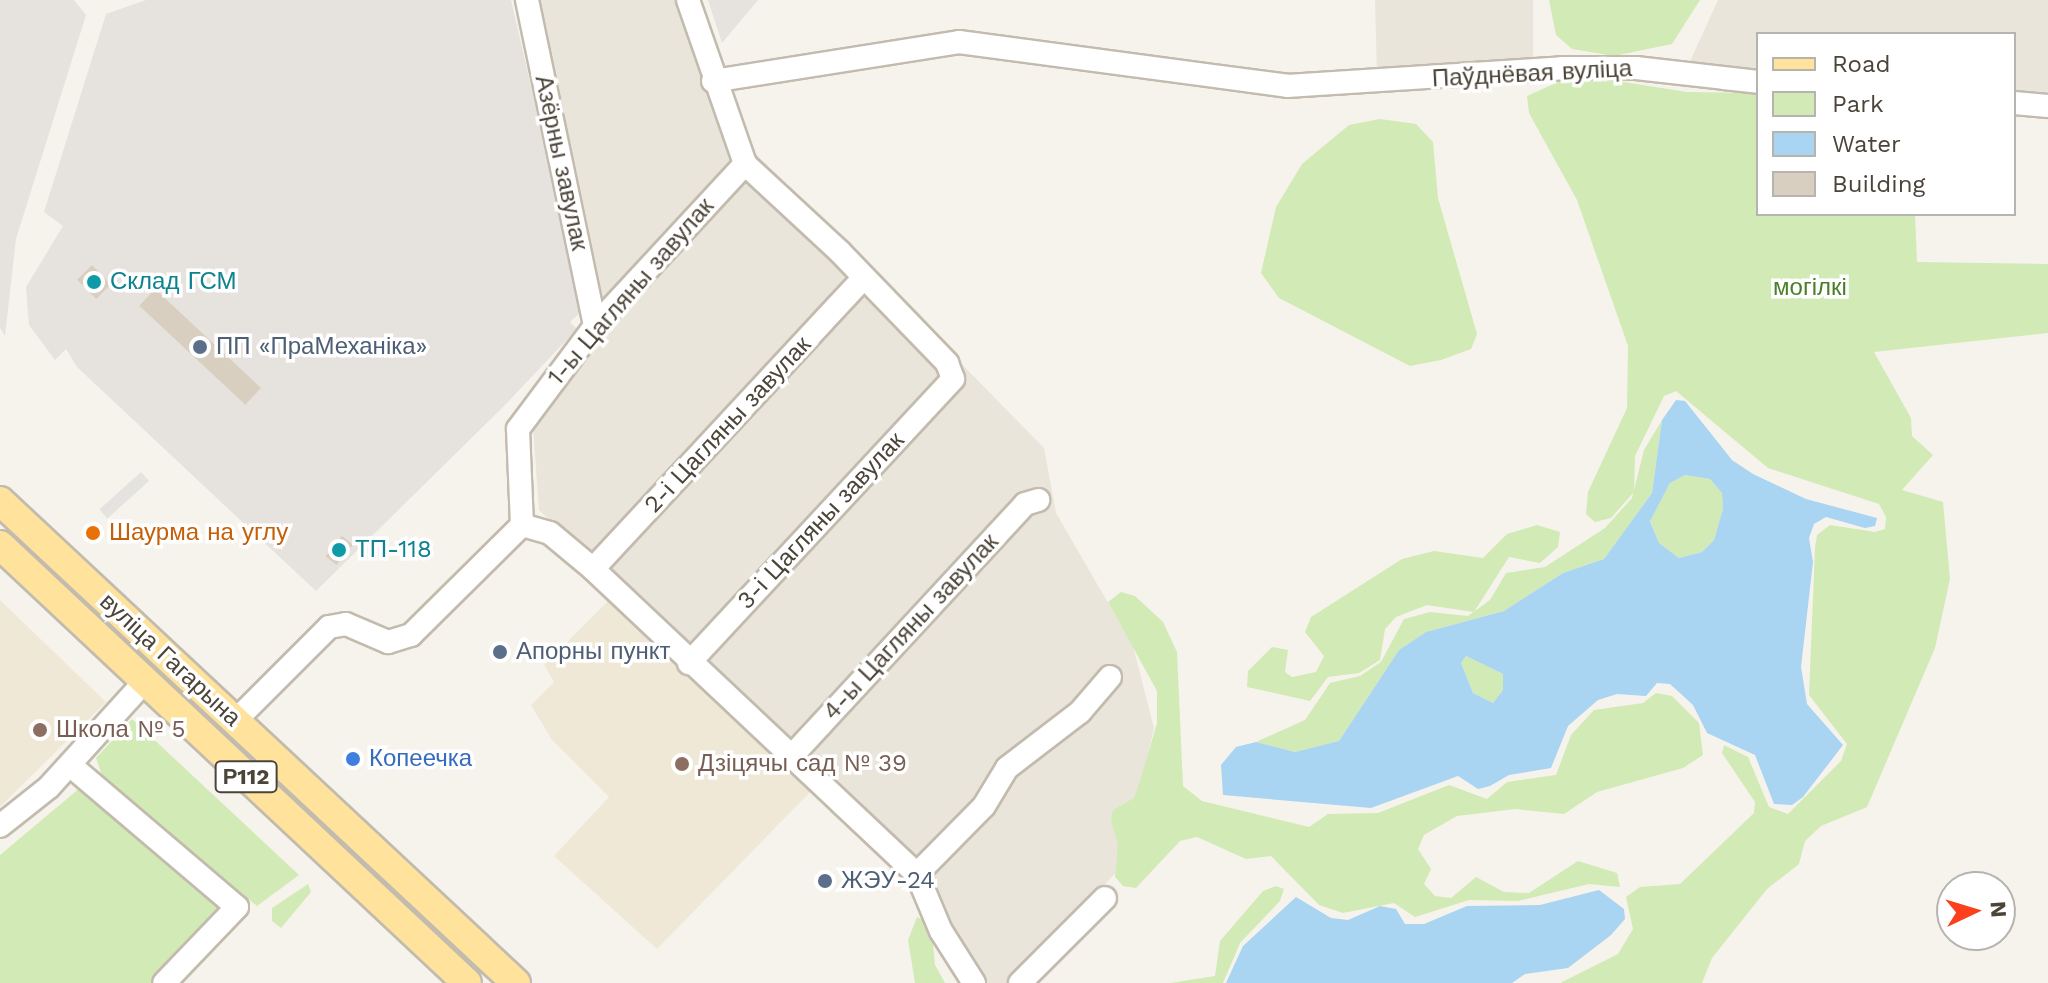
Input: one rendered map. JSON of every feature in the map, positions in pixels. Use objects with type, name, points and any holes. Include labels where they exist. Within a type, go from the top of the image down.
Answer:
[{"type":"main road","name":"вуліца Гагарына","points":[[0,501],[516,983]]},
{"type":"main road","name":"вуліца Гагарына","points":[[0,545],[467,983]]},
{"type":"main road","points":[[360,884],[383,859]]},
{"type":"street","name":"Азёрны завулак","points":[[527,0],[595,326]]},
{"type":"street","points":[[688,0],[713,81],[745,164],[862,280]]},
{"type":"street","name":"Паўднёвая вуліца","points":[[713,81],[959,42],[1036,48],[1103,64],[1287,86],[1354,86],[1562,68],[1636,68],[1756,82]]},
{"type":"street","points":[[2016,103],[2048,106]]},
{"type":"street","name":"1-ы Цагляны завулак","points":[[522,525],[518,429],[595,326],[745,164]]},
{"type":"street","name":"3-і Цагляны завулак","points":[[689,663],[953,379],[947,363],[862,280]]},
{"type":"street","name":"2-і Цагляны завулак","points":[[593,569],[862,280]]},
{"type":"street","name":"4-ы Цагляны завулак","points":[[789,759],[1025,504],[1038,500]]},
{"type":"street","points":[[235,721],[329,627],[346,624],[388,642],[411,635],[522,525],[550,533],[593,569],[789,759],[917,874],[941,931],[974,983]]},
{"type":"street","points":[[25,569],[48,546]]},
{"type":"street","points":[[917,874],[984,806],[1007,768],[1080,712],[1110,677]]},
{"type":"street","points":[[0,826],[70,765],[145,681]]},
{"type":"street","points":[[70,765],[237,907],[164,983]]},
{"type":"street","points":[[1020,983],[1105,898]]},
{"type":"shaded area","points":[[0,0],[74,0],[86,15],[16,239],[5,336],[0,328]]},
{"type":"shaded area","points":[[146,0],[511,0],[583,310],[570,322],[577,329],[504,406],[316,591],[77,367],[66,349],[55,360],[29,325],[26,287],[63,226],[44,212],[106,14]]},
{"type":"shaded area","points":[[520,0],[701,0],[752,150],[1044,448],[1056,513],[1133,646],[1154,728],[1122,866],[1012,983],[985,983],[960,951],[927,883],[539,510],[533,428],[594,342]]},
{"type":"shaded area","points":[[708,0],[758,0],[722,43]]},
{"type":"shaded area","points":[[1375,0],[1533,0],[1533,64],[1377,75]]},
{"type":"shaded area","points":[[1718,0],[2048,0],[2048,96],[2016,93],[2016,32],[1756,32],[1756,73],[1687,68]]},
{"type":"shaded area","points":[[141,472],[149,481],[107,518],[99,509]]},
{"type":"shaded area","name":"Школа № 5","points":[[0,600],[106,702],[0,807]]},
{"type":"shaded area","name":"Дзіцячы сад № 39","points":[[609,600],[813,789],[657,949],[554,856],[609,797],[552,740],[531,705],[554,682],[544,665]]},
{"type":"green space","points":[[1549,0],[1700,0],[1672,44],[1614,56],[1572,49],[1556,35]]},
{"type":"green space","name":"могілкі","points":[[1598,78],[1687,92],[1756,93],[1756,216],[1915,216],[1917,262],[2048,264],[2048,333],[1874,352],[1911,418],[1912,436],[1933,455],[1902,490],[1943,502],[1950,579],[1935,648],[1867,807],[1821,826],[1805,841],[1799,864],[1767,889],[1712,958],[1702,983],[1560,983],[1618,954],[1633,929],[1626,897],[1640,887],[1680,884],[1754,813],[1755,802],[1722,753],[1724,745],[1748,757],[1769,807],[1788,814],[1841,761],[1847,744],[1809,695],[1817,535],[1830,525],[1875,532],[1885,529],[1886,517],[1879,504],[1768,468],[1676,391],[1664,396],[1635,456],[1634,492],[1611,518],[1595,522],[1586,514],[1588,492],[1627,408],[1628,346],[1577,200],[1529,113],[1527,96],[1565,79]]},
{"type":"green space","points":[[1380,119],[1416,124],[1433,142],[1438,198],[1477,334],[1471,349],[1441,360],[1410,366],[1279,298],[1261,273],[1276,207],[1302,164],[1349,125]]},
{"type":"green space","points":[[1662,420],[1652,493],[1604,559],[1563,573],[1504,611],[1426,632],[1399,650],[1339,741],[1295,752],[1256,742],[1305,720],[1330,683],[1360,676],[1381,662],[1404,619],[1430,612],[1468,616],[1490,600],[1506,573],[1545,567],[1605,528],[1632,498],[1644,450]]},
{"type":"green space","points":[[1685,475],[1710,479],[1722,493],[1723,509],[1714,540],[1702,552],[1679,558],[1659,543],[1650,520],[1670,483]]},
{"type":"green space","points":[[1537,525],[1560,532],[1558,547],[1540,563],[1509,557],[1474,612],[1427,605],[1396,617],[1385,629],[1380,660],[1359,673],[1328,677],[1310,701],[1247,687],[1248,671],[1272,647],[1288,650],[1285,672],[1292,677],[1316,672],[1324,656],[1305,632],[1311,617],[1402,559],[1434,551],[1483,558],[1507,534]]},
{"type":"green space","points":[[1121,592],[1135,596],[1163,622],[1177,652],[1183,786],[1202,801],[1309,827],[1328,814],[1378,813],[1449,785],[1487,799],[1507,782],[1556,775],[1571,735],[1594,710],[1643,703],[1656,693],[1672,696],[1699,723],[1703,755],[1683,768],[1597,792],[1564,814],[1515,809],[1457,816],[1424,835],[1418,849],[1431,869],[1424,884],[1435,896],[1451,898],[1476,877],[1504,892],[1529,893],[1578,861],[1617,873],[1620,887],[1589,884],[1518,901],[1469,900],[1415,917],[1394,903],[1343,913],[1319,905],[1271,856],[1246,859],[1197,837],[1180,841],[1136,888],[1123,886],[1115,877],[1118,844],[1111,821],[1113,810],[1134,798],[1157,723],[1157,691],[1108,602]]},
{"type":"green space","points":[[1466,656],[1503,674],[1503,690],[1493,703],[1473,693],[1461,663]]},
{"type":"green space","points":[[132,719],[299,875],[257,906],[104,781],[96,758]]},
{"type":"green space","points":[[81,787],[221,910],[159,983],[0,983],[0,855]]},
{"type":"green space","points":[[308,884],[311,892],[281,928],[272,921],[272,908]]},
{"type":"green space","points":[[1276,886],[1284,889],[1280,901],[1240,943],[1223,983],[1170,983],[1215,976],[1220,941],[1263,891]]},
{"type":"green space","points":[[917,917],[931,923],[935,965],[945,983],[915,983],[908,940]]},
{"type":"water","points":[[1676,400],[1685,401],[1732,460],[1753,474],[1806,499],[1877,518],[1875,526],[1865,528],[1826,517],[1814,524],[1809,538],[1813,562],[1801,667],[1807,704],[1843,745],[1803,797],[1792,805],[1774,804],[1755,755],[1707,733],[1693,705],[1670,684],[1657,683],[1646,696],[1617,694],[1598,700],[1568,726],[1551,768],[1509,775],[1490,786],[1478,789],[1458,776],[1371,808],[1223,795],[1221,765],[1236,747],[1256,742],[1295,752],[1339,741],[1399,650],[1426,632],[1504,611],[1563,573],[1604,559],[1652,493],[1662,420]],"holes":[[[1685,475],[1710,479],[1722,493],[1723,509],[1714,540],[1702,552],[1679,558],[1659,543],[1650,521],[1670,483]],[[1466,656],[1503,674],[1503,690],[1493,703],[1473,693],[1461,663]]]},
{"type":"water","points":[[1599,890],[1624,909],[1625,919],[1611,935],[1568,968],[1525,974],[1512,983],[1226,983],[1243,946],[1296,897],[1331,918],[1348,920],[1380,906],[1396,909],[1405,924],[1424,924],[1467,906],[1540,905]]},
{"type":"building","name":"Склад ГСМ","points":[[92,265],[111,284],[96,299],[77,280]]},
{"type":"building","name":"ПП «ПраМеханіка»","points":[[155,289],[261,388],[245,405],[139,306]]},
{"type":"building","name":"ТП-118","points":[[342,536],[353,545],[337,565],[326,556]]},
{"type":"place","name":"Склад ГСМ","points":[[94,282]]},
{"type":"place","name":"ПП «ПраМеханіка»","points":[[200,347]]},
{"type":"place","name":"Шаурма на углу","points":[[93,533]]},
{"type":"place","name":"ТП-118","points":[[339,550]]},
{"type":"place","name":"Апорны пункт","points":[[500,652]]},
{"type":"place","name":"Школа № 5","points":[[40,730]]},
{"type":"place","name":"Копеечка","points":[[353,759]]},
{"type":"place","name":"Дзіцячы сад № 39","points":[[682,764]]},
{"type":"place","name":"ЖЭУ-24","points":[[825,881]]}]
